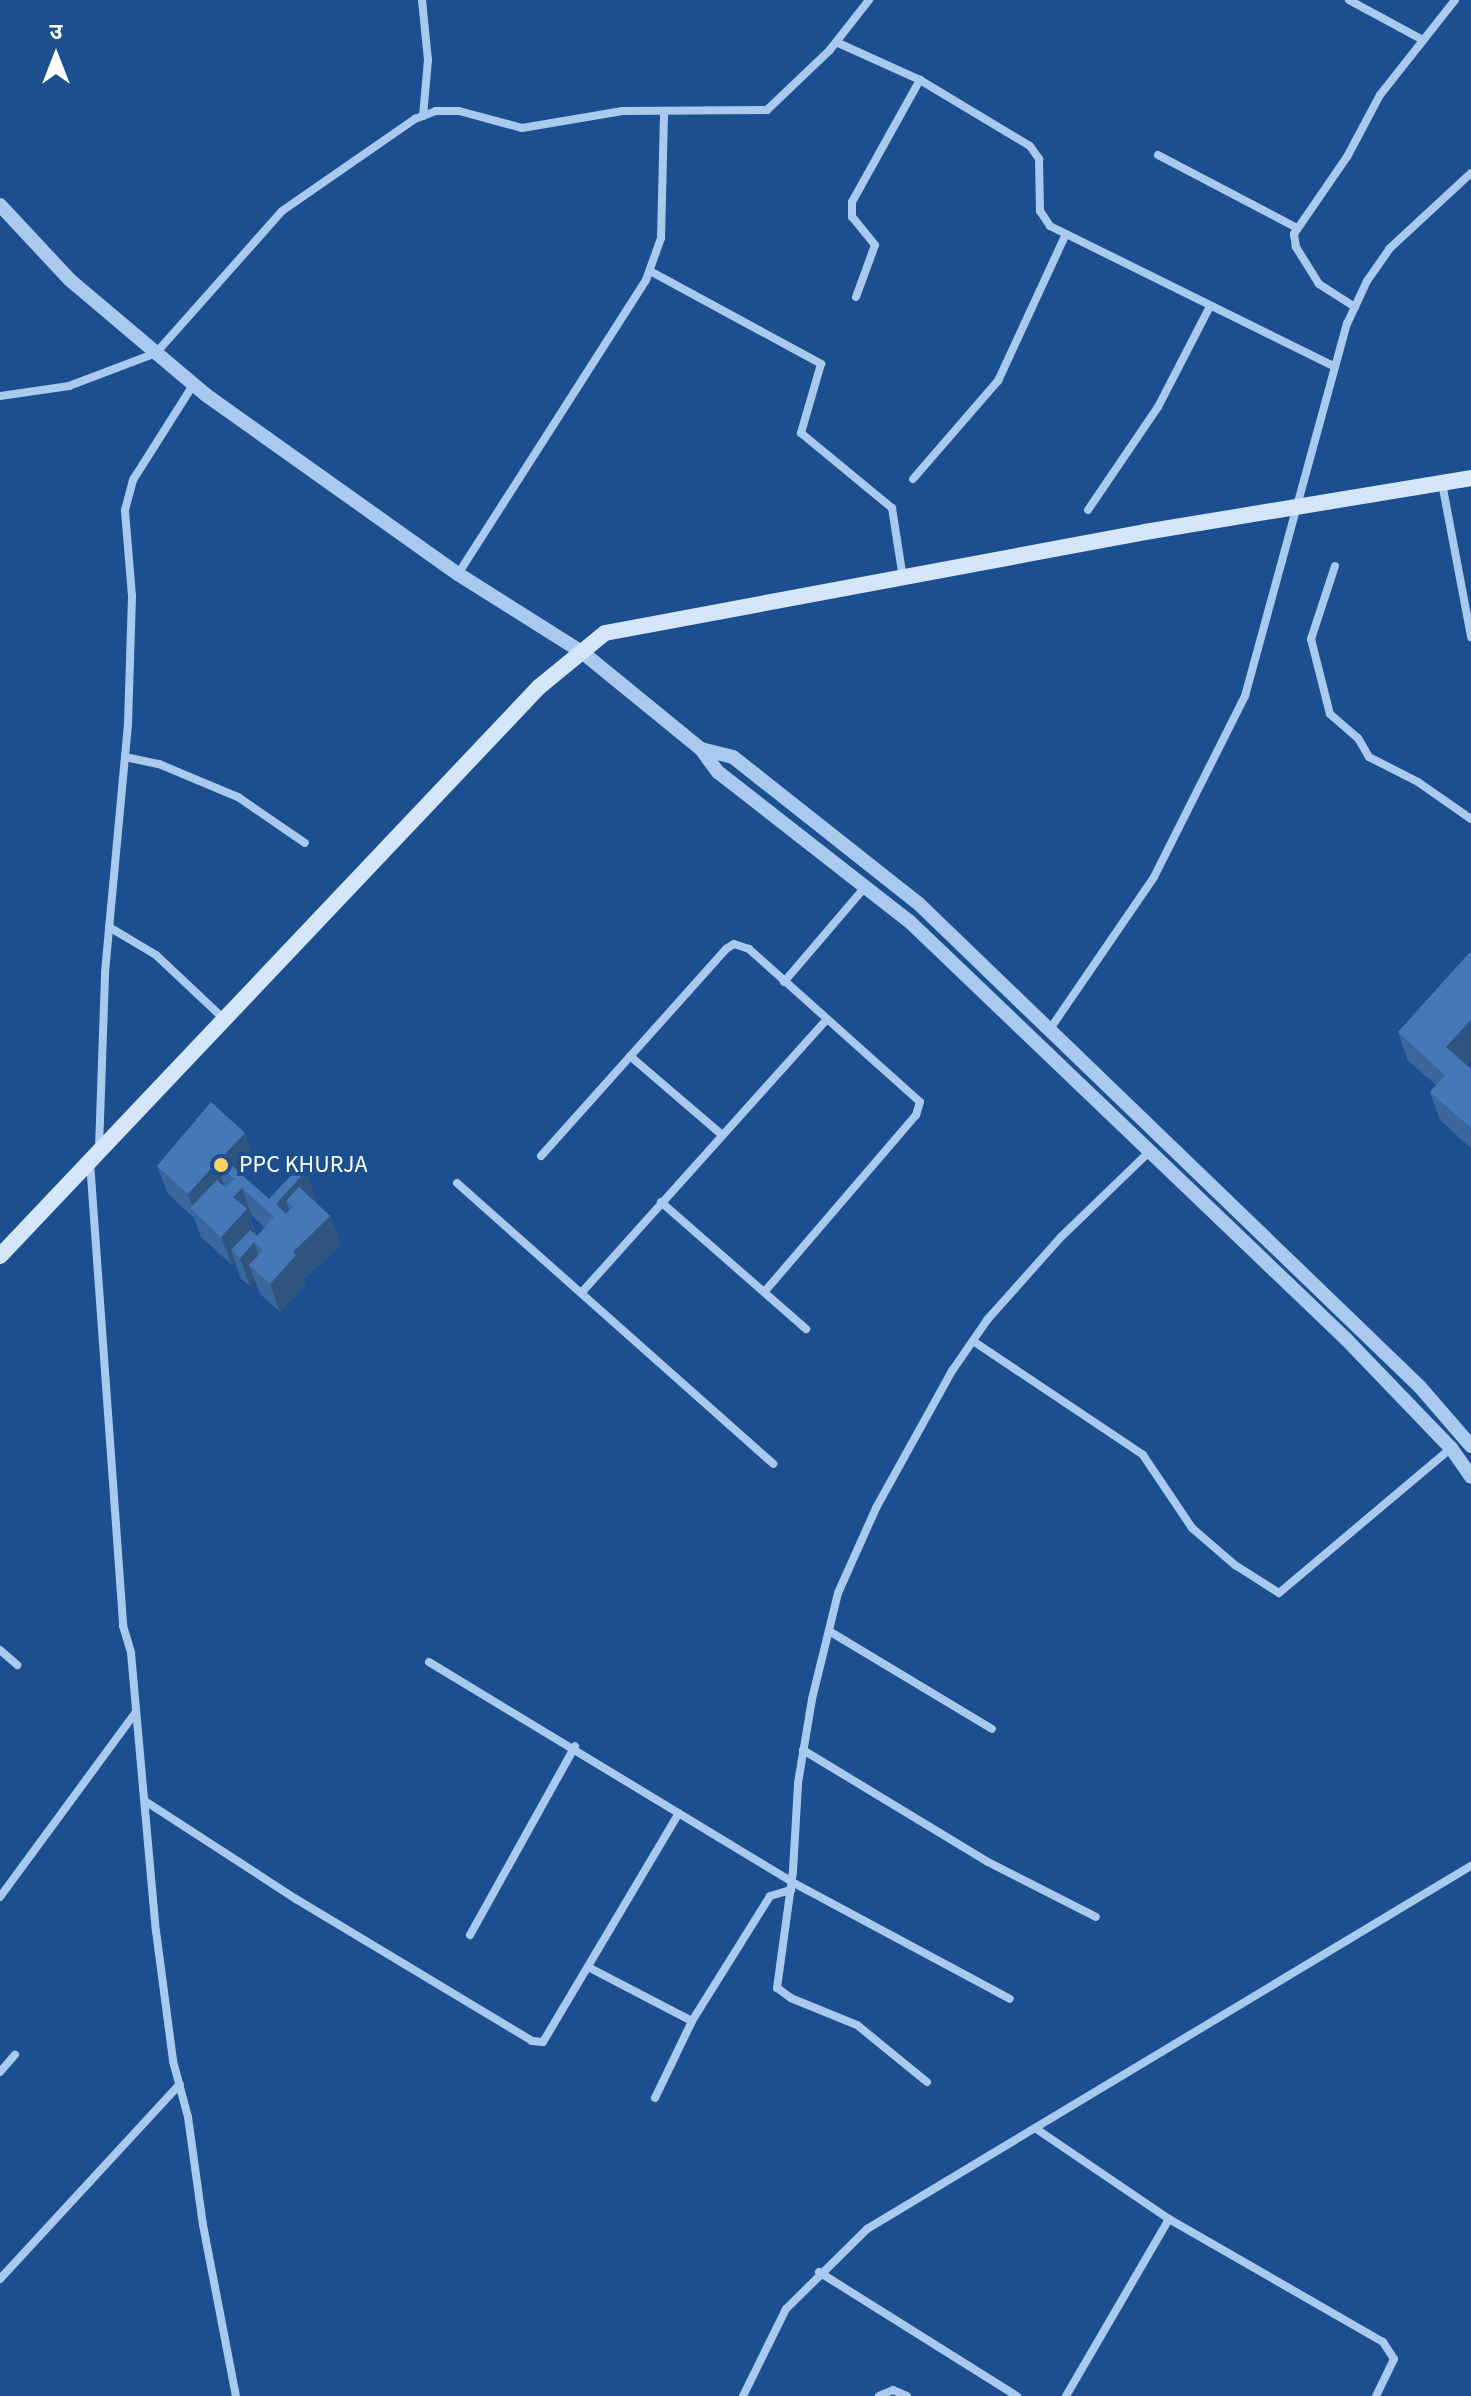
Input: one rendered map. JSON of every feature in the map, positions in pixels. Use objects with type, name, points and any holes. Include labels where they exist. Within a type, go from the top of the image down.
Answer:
[{"type":"main road","points":[[0,1256],[539,687],[605,633],[1471,478]]},
{"type":"street","points":[[422,0],[428,60],[423,116]]},
{"type":"street","points":[[0,396],[69,386],[156,353],[282,211],[323,179],[423,116],[459,111],[522,128],[623,111],[767,110],[836,42],[869,0]]},
{"type":"street","points":[[1349,0],[1423,40]]},
{"type":"street","points":[[1355,307],[1316,280],[1296,247],[1297,228],[1347,157],[1380,95],[1455,0]]},
{"type":"street","points":[[836,42],[920,80],[1030,146],[1042,167],[1044,220],[1209,308],[1335,367]]},
{"type":"street","points":[[856,297],[875,245],[852,217],[852,202],[920,80]]},
{"type":"street","points":[[458,574],[650,271],[661,238],[664,111]]},
{"type":"street","points":[[1158,155],[1297,228]]},
{"type":"street","points":[[1050,1029],[1154,877],[1220,753],[1245,696],[1335,367],[1355,307],[1389,249],[1471,173]]},
{"type":"street","points":[[0,205],[70,280],[193,385],[458,574],[582,652],[701,749],[718,772],[909,921],[1152,1150],[1451,1448],[1471,1477]]},
{"type":"street","points":[[913,479],[998,381],[1066,234]]},
{"type":"street","points":[[650,271],[821,364],[801,433],[892,508],[903,579]]},
{"type":"street","points":[[1088,510],[1158,407],[1209,308]]},
{"type":"street","points":[[193,385],[129,492],[132,596],[125,757],[109,927],[94,1156],[109,1462],[161,1973],[236,2396]]},
{"type":"street","points":[[1442,483],[1471,637]]},
{"type":"street","points":[[1335,566],[1311,631],[1330,714],[1358,738],[1369,757],[1418,782],[1471,819]]},
{"type":"street","points":[[701,749],[733,757],[919,904],[1420,1387],[1471,1446]]},
{"type":"street","points":[[125,757],[159,764],[238,797],[305,843]]},
{"type":"street","points":[[784,982],[865,887]]},
{"type":"street","points":[[109,927],[156,955],[224,1019]]},
{"type":"street","points":[[541,1156],[734,944],[749,949],[825,1021],[915,1095],[920,1108],[765,1291]]},
{"type":"street","points":[[583,1291],[825,1021]]},
{"type":"street","points":[[630,1056],[721,1134]]},
{"type":"street","points":[[927,2082],[857,2025],[781,1994],[776,1978],[791,1886],[803,1750],[838,1593],[876,1508],[924,1416],[973,1341],[1061,1237],[1152,1150]]},
{"type":"street","points":[[457,1183],[583,1291],[773,1464]]},
{"type":"street","points":[[661,1202],[806,1329]]},
{"type":"street","points":[[973,1341],[1143,1455],[1192,1528],[1235,1565],[1279,1593],[1451,1448]]},
{"type":"street","points":[[829,1631],[992,1729]]},
{"type":"street","points":[[0,1650],[17,1665]]},
{"type":"street","points":[[429,1662],[575,1746],[791,1886],[1010,1999]]},
{"type":"street","points":[[0,1897],[135,1713]]},
{"type":"street","points":[[470,1935],[575,1746]]},
{"type":"street","points":[[803,1750],[988,1862],[1096,1917]]},
{"type":"street","points":[[145,1801],[532,2041],[548,2039],[679,1813]]},
{"type":"street","points":[[743,2396],[781,2318],[819,2272],[867,2229],[1471,1866]]},
{"type":"street","points":[[655,2098],[692,2021],[770,1896],[791,1886]]},
{"type":"street","points":[[590,1968],[692,2021]]},
{"type":"street","points":[[0,2072],[15,2055]]},
{"type":"street","points":[[0,2279],[180,2084]]},
{"type":"street","points":[[1035,2128],[1169,2219],[1383,2342],[1394,2359],[1379,2395]]},
{"type":"street","points":[[1066,2396],[1169,2219]]},
{"type":"street","points":[[819,2272],[1017,2396]]},
{"type":"street","points":[[879,2396],[893,2390],[907,2396]]},
{"type":"building","points":[[1470,952],[1471,1020],[1446,1047],[1471,1069],[1471,1128],[1430,1092],[1445,1075],[1398,1032]]},
{"type":"building","points":[[211,1102],[245,1133],[222,1157],[269,1199],[300,1166],[306,1171],[276,1204],[286,1214],[293,1207],[286,1201],[299,1187],[330,1216],[293,1252],[296,1255],[270,1284],[249,1265],[263,1250],[254,1242],[240,1258],[231,1250],[250,1230],[257,1236],[274,1217],[242,1188],[233,1197],[247,1209],[221,1237],[190,1208],[217,1180],[226,1188],[234,1179],[216,1163],[188,1194],[157,1166]]},
{"type":"place","name":"PPC KHURJA","points":[[221,1165]]}]
